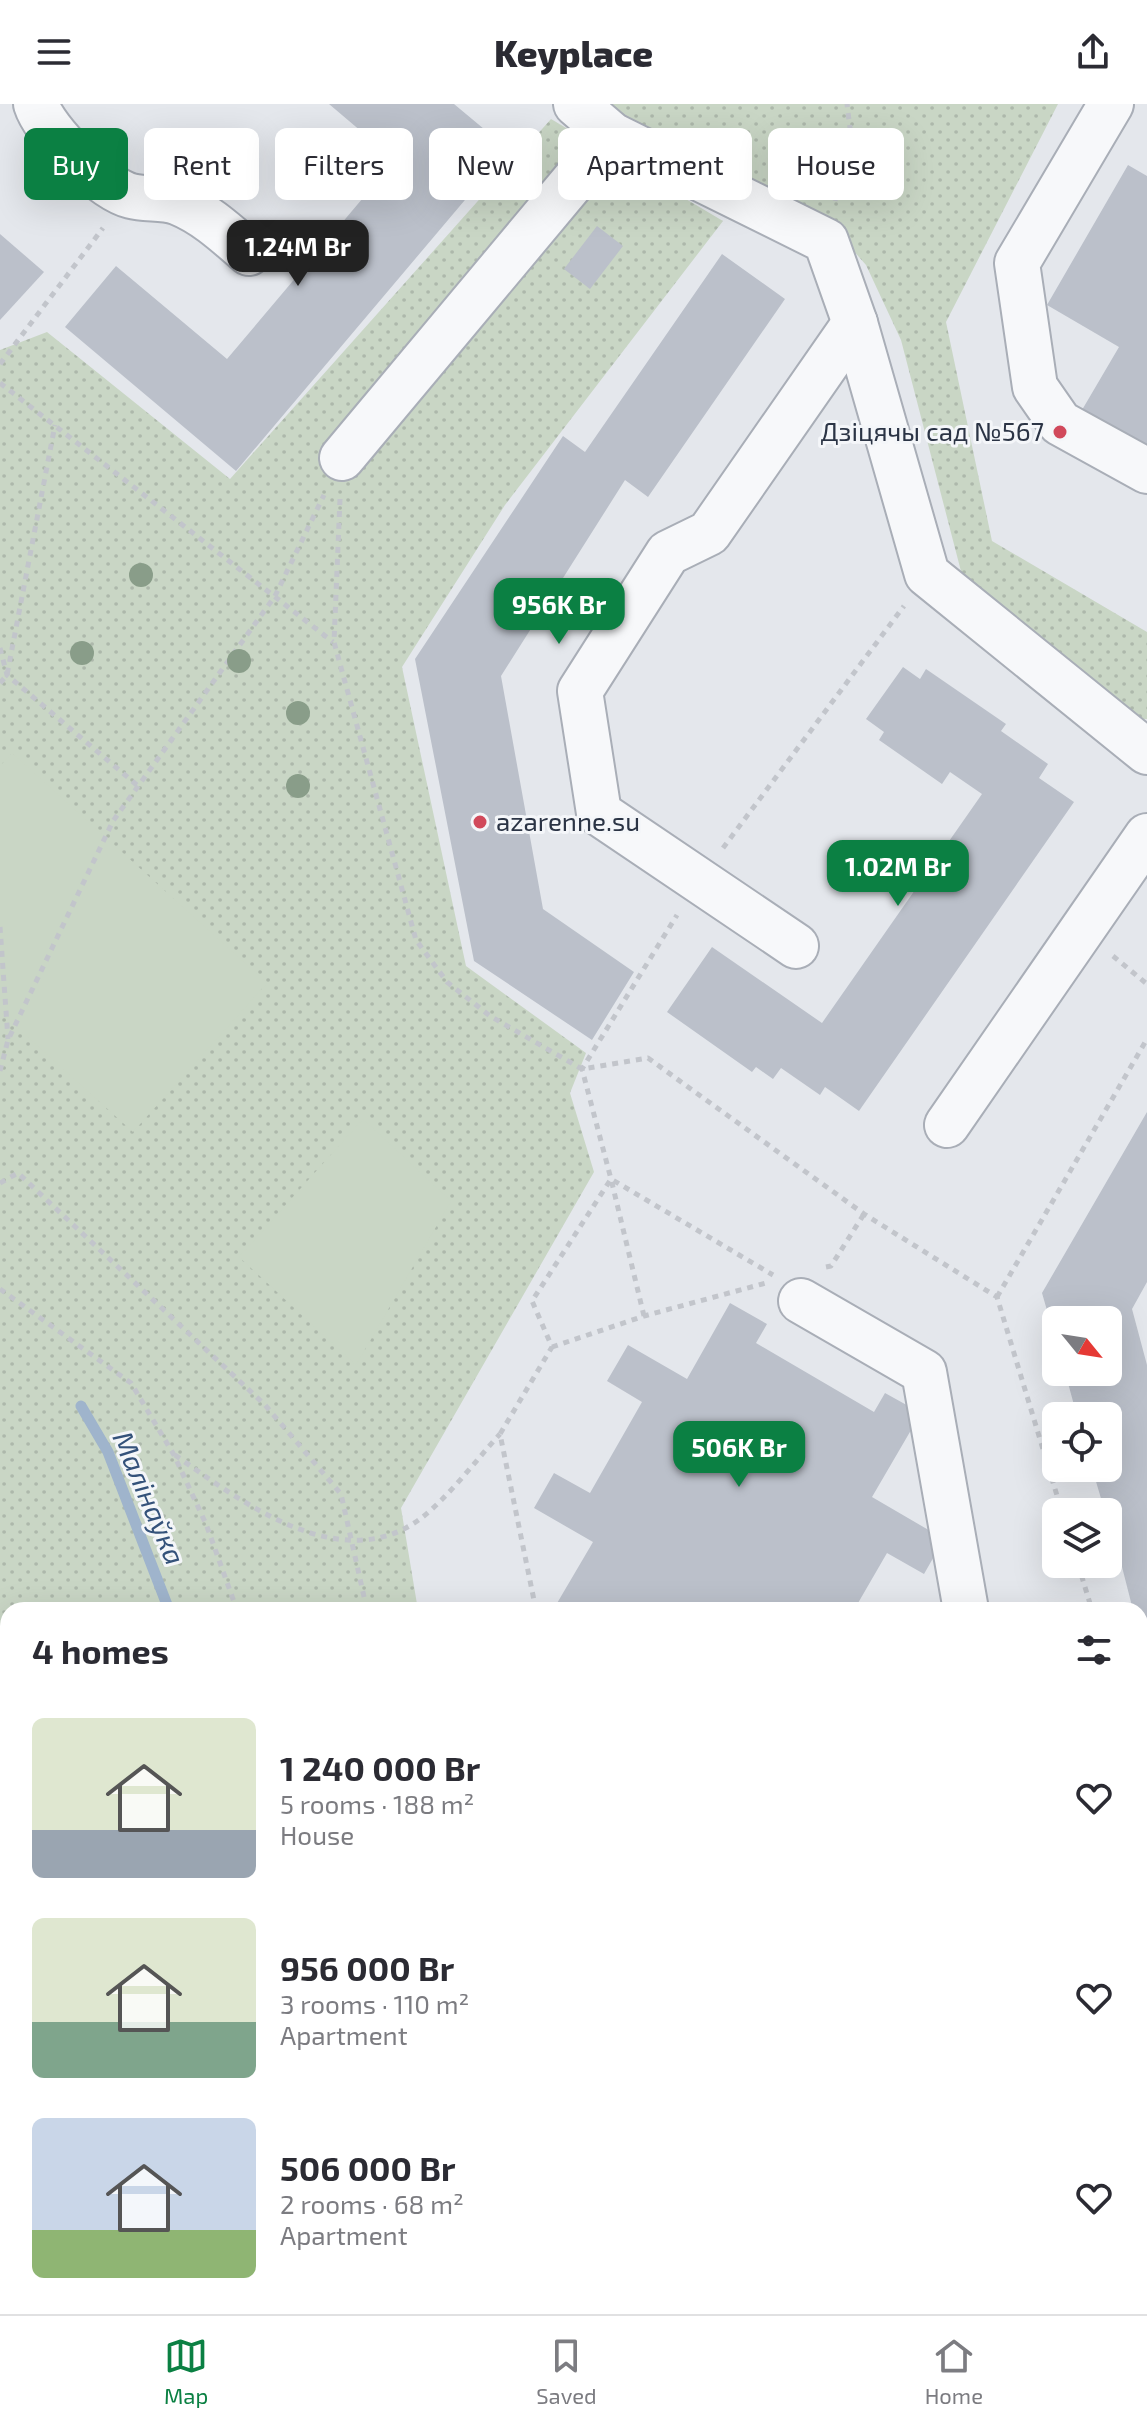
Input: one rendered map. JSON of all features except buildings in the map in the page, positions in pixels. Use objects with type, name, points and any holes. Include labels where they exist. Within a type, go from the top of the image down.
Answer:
[{"type":"lane","points":[[36,104],[49,128]]},
{"type":"lane","points":[[576,104],[604,128]]},
{"type":"lane","points":[[1111,104],[1017,263],[1035,387],[1060,423],[1147,471]]},
{"type":"lane","points":[[128,196],[178,202],[213,223],[249,253]]},
{"type":"lane","points":[[342,458],[558,200]]},
{"type":"lane","points":[[743,200],[826,241],[855,323],[927,574],[1147,752]]},
{"type":"lane","points":[[796,946],[599,813],[580,691],[668,553],[709,533],[855,323]]},
{"type":"lane","points":[[947,1125],[1147,836]]},
{"type":"lane","points":[[811,1284],[924,1372],[965,1602]]},
{"type":"path","points":[[826,241],[851,136],[847,104]]},
{"type":"path","points":[[0,364],[125,200]]},
{"type":"path","points":[[0,383],[334,642]]},
{"type":"path","points":[[0,683],[7,675],[55,425]]},
{"type":"path","points":[[0,1071],[8,1040],[113,821],[275,596],[342,458]]},
{"type":"path","points":[[342,458],[334,642],[416,940],[447,982],[490,1016],[582,1069],[648,1058],[864,1214],[997,1297],[1058,1498]]},
{"type":"path","points":[[644,1316],[582,1069],[697,882],[927,574]]},
{"type":"path","points":[[0,648],[7,675],[138,786]]},
{"type":"path","points":[[0,927],[8,1040]]},
{"type":"path","points":[[1138,978],[1147,984]]},
{"type":"path","points":[[997,1297],[1147,1039]]},
{"type":"path","points":[[0,1183],[18,1173],[265,1405],[341,1494],[365,1602]]},
{"type":"path","points":[[174,1455],[247,1506],[297,1530],[351,1539],[387,1535],[420,1519],[500,1434],[552,1347],[644,1316],[781,1279],[611,1179]]},
{"type":"path","points":[[552,1347],[532,1301],[611,1179]]},
{"type":"path","points":[[811,1284],[831,1266],[864,1214]]},
{"type":"path","points":[[0,1289],[131,1383],[174,1455],[206,1524],[234,1602]]},
{"type":"path","points":[[500,1434],[534,1602]]},
{"type":"path","points":[[1082,1578],[1090,1602]]},
{"type":"green space","points":[[605,104],[1058,104],[946,322],[992,541],[1147,632],[1147,719],[1123,720],[963,579],[901,340],[866,265],[823,216],[791,200],[904,200],[904,128],[768,128],[768,189],[752,181],[752,128],[645,128],[617,114]]},
{"type":"green space","points":[[551,119],[566,128],[558,128],[558,200],[688,200],[723,221],[505,505],[402,667],[466,966],[586,1053],[570,1093],[594,1172],[401,1508],[417,1602],[0,1602],[0,350],[47,332],[230,479],[479,200],[542,200],[542,129]]},
{"type":"green space","points":[[12,753],[267,983],[133,1132],[0,1012],[0,766]]},
{"type":"green space","points":[[363,1119],[451,1201],[356,1365],[239,1257]]},
{"type":"waterway","name":"Малінаўка","points":[[81,1406],[108,1452],[166,1602]]},
{"type":"place","name":"Дзіцячы сад №567","points":[[1060,432]]},
{"type":"place","name":"azarenne.su","points":[[480,822]]}]
